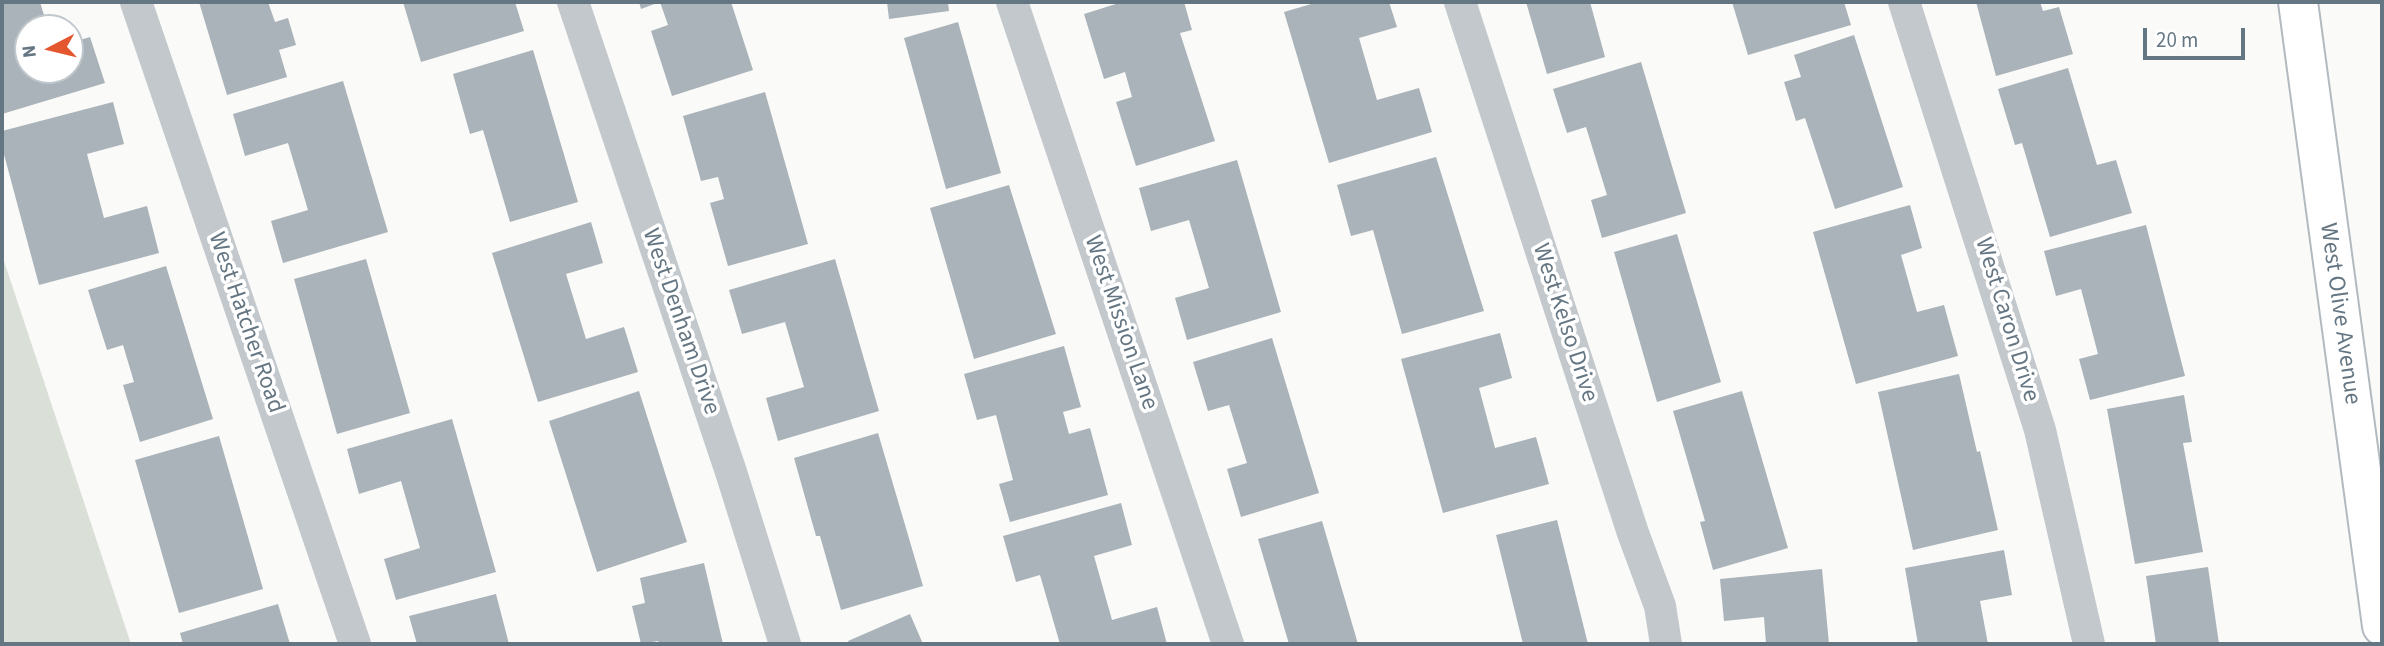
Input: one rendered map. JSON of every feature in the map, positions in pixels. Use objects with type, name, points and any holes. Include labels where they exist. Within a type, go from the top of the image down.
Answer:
[{"type":"main road","name":"West Olive Avenue","points":[[2298,2],[2382,626]]},
{"type":"street","name":"West Hatcher Road","points":[[135,2],[355,644]]},
{"type":"street","name":"West Denham Drive","points":[[573,2],[731,472],[785,644]]},
{"type":"street","name":"West Mission Lane","points":[[1012,2],[1228,644]]},
{"type":"street","name":"West Kelso Drive","points":[[1460,2],[1633,533],[1660,606],[1666,644]]},
{"type":"street","name":"West Caron Drive","points":[[1904,2],[2040,430],[2090,644]]},
{"type":"shaded area","points":[[2,255],[131,644],[2,644]]},
{"type":"building","points":[[2,2],[40,2],[44,14],[14,14],[14,84],[84,84],[84,39],[90,37],[105,83],[2,114]]},
{"type":"building","points":[[199,2],[268,2],[275,22],[288,18],[296,45],[279,50],[287,77],[227,95]]},
{"type":"building","points":[[403,2],[515,2],[524,31],[421,62]]},
{"type":"building","points":[[639,2],[660,2],[641,9]]},
{"type":"building","points":[[660,2],[731,2],[753,70],[672,96],[651,31],[668,25]]},
{"type":"building","points":[[887,2],[948,2],[949,11],[889,19]]},
{"type":"building","points":[[1122,2],[1184,2],[1192,30],[1180,33],[1215,141],[1136,166],[1116,102],[1132,97],[1125,72],[1104,79],[1084,14]]},
{"type":"building","points":[[1318,2],[1389,2],[1397,27],[1359,38],[1377,100],[1419,88],[1432,132],[1329,163],[1284,12]]},
{"type":"building","points":[[1526,2],[1590,2],[1605,57],[1547,74]]},
{"type":"building","points":[[1732,2],[1844,2],[1851,25],[1748,55]]},
{"type":"building","points":[[1976,2],[2040,2],[2043,11],[2059,7],[2073,54],[1996,76]]},
{"type":"building","points":[[958,22],[1001,173],[946,189],[904,38]]},
{"type":"building","points":[[1854,35],[1903,187],[1835,209],[1805,118],[1796,121],[1784,82],[1801,77],[1794,55]]},
{"type":"building","points":[[533,50],[578,202],[510,222],[483,130],[470,134],[453,74]]},
{"type":"building","points":[[1641,62],[1686,213],[1602,238],[1591,200],[1607,195],[1586,127],[1567,133],[1553,89]]},
{"type":"building","points":[[2068,68],[2097,165],[2116,160],[2132,213],[2050,237],[2022,143],[2015,145],[1998,89]]},
{"type":"building","points":[[343,81],[388,232],[283,263],[271,221],[308,210],[288,143],[245,156],[233,114]]},
{"type":"building","points":[[765,92],[808,244],[728,266],[710,203],[724,199],[718,177],[701,181],[683,116]]},
{"type":"building","points":[[113,102],[124,144],[87,154],[104,218],[147,206],[159,253],[39,285],[2,147],[2,131]]},
{"type":"building","points":[[1436,157],[1484,311],[1402,334],[1373,230],[1351,236],[1337,185]]},
{"type":"building","points":[[1237,160],[1281,312],[1187,340],[1175,298],[1209,288],[1189,220],[1151,231],[1139,188]]},
{"type":"building","points":[[1009,185],[1056,334],[974,359],[930,208]]},
{"type":"building","points":[[1910,205],[1922,248],[1901,255],[1917,312],[1944,305],[1958,356],[1856,384],[1813,232]]},
{"type":"building","points":[[591,222],[603,263],[566,274],[586,339],[624,327],[638,372],[538,402],[492,253]]},
{"type":"building","points":[[2146,225],[2185,376],[2090,400],[2079,359],[2098,354],[2081,289],[2056,296],[2044,251]]},
{"type":"building","points":[[1677,234],[1721,382],[1657,402],[1614,252]]},
{"type":"building","points":[[366,259],[410,413],[337,434],[294,279]]},
{"type":"building","points":[[835,259],[879,411],[778,441],[766,398],[804,387],[785,322],[742,334],[729,290]]},
{"type":"building","points":[[166,266],[213,419],[140,442],[123,385],[134,382],[123,345],[107,350],[88,290]]},
{"type":"building","points":[[1500,333],[1512,378],[1479,388],[1495,448],[1536,437],[1549,484],[1443,513],[1401,359]]},
{"type":"building","points":[[1272,338],[1319,493],[1241,517],[1227,469],[1247,463],[1229,405],[1208,411],[1193,362]]},
{"type":"building","points":[[1064,346],[1081,407],[1063,412],[1069,434],[1090,428],[1108,495],[1010,522],[999,484],[1013,480],[996,415],[977,420],[964,374]]},
{"type":"building","points":[[1959,374],[1998,530],[1913,550],[1878,392]]},
{"type":"building","points":[[639,391],[687,542],[597,572],[549,421]]},
{"type":"building","points":[[1742,391],[1788,548],[1713,570],[1700,522],[1705,521],[1673,411]]},
{"type":"building","points":[[2184,395],[2192,442],[2183,443],[2203,552],[2135,564],[2107,409]]},
{"type":"building","points":[[452,419],[496,572],[396,600],[384,559],[420,548],[401,481],[359,494],[347,449]]},
{"type":"building","points":[[878,433],[923,586],[841,610],[794,458]]},
{"type":"building","points":[[219,436],[263,589],[179,613],[135,460]]},
{"type":"building","points":[[1121,503],[1132,545],[1094,556],[1112,620],[1157,607],[1167,644],[1060,644],[1040,575],[1016,582],[1003,536]]},
{"type":"building","points":[[1557,520],[1588,644],[1523,644],[1496,535]]},
{"type":"building","points":[[1322,521],[1358,644],[1289,644],[1258,539]]},
{"type":"building","points":[[2004,550],[2012,595],[1980,601],[1988,644],[1918,644],[1905,568]]},
{"type":"building","points":[[704,563],[723,644],[659,644],[658,641],[641,644],[632,606],[645,603],[640,578]]},
{"type":"building","points":[[2208,567],[2219,644],[2156,644],[2146,576]]},
{"type":"building","points":[[1822,569],[1829,644],[1766,644],[1764,617],[1724,621],[1720,579]]},
{"type":"building","points":[[496,594],[509,644],[417,644],[409,616]]},
{"type":"building","points":[[278,604],[290,644],[183,644],[180,633]]},
{"type":"building","points":[[910,614],[923,644],[849,644],[848,641]]}]
